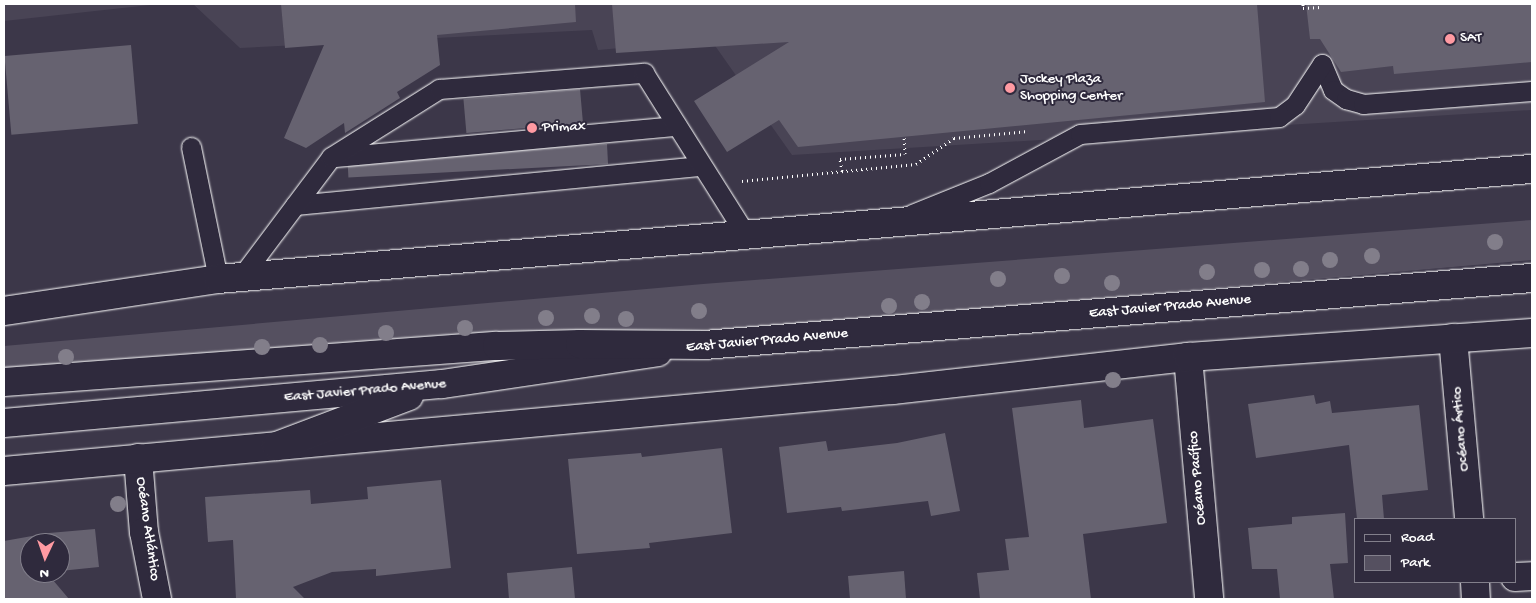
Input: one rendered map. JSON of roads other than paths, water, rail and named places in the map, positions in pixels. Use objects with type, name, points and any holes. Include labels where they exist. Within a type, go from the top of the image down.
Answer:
[{"type":"main road","points":[[4,298],[1527,167]]},
{"type":"main road","points":[[4,311],[229,278]]},
{"type":"main road","name":"East Javier Prado Avenue","points":[[4,424],[442,384],[704,345],[1532,278]]},
{"type":"main road","points":[[4,471],[893,390],[1188,357],[1532,333]]},
{"type":"main road","name":"Océano Ártico","points":[[1453,338],[1469,518]]},
{"type":"main road","points":[[4,382],[497,346],[580,344],[704,345]]},
{"type":"main road","name":"Océano Pacífico","points":[[1188,357],[1209,599]]},
{"type":"main road","points":[[277,446],[442,384]]},
{"type":"main road","name":"Océano Atlántico","points":[[138,458],[144,532],[157,599]]},
{"type":"main road","points":[[1516,577],[1532,576]]},
{"type":"main road","points":[[1475,583],[1476,599]]},
{"type":"lane","points":[[893,222],[988,183],[1080,134],[1278,117],[1294,104],[1322,64],[1333,90],[1346,99],[1363,104],[1532,91]]},
{"type":"lane","points":[[229,278],[295,205],[331,157],[439,89],[644,73],[746,235]]},
{"type":"lane","points":[[331,157],[677,126]]},
{"type":"lane","points":[[191,147],[229,278]]},
{"type":"lane","points":[[295,205],[701,166]]},
{"type":"place","name":"SAT","points":[[1450,39]]},
{"type":"place","name":"Jockey Plaza Shopping Center","points":[[1010,88]]},
{"type":"place","name":"Primax","points":[[532,128]]}]
